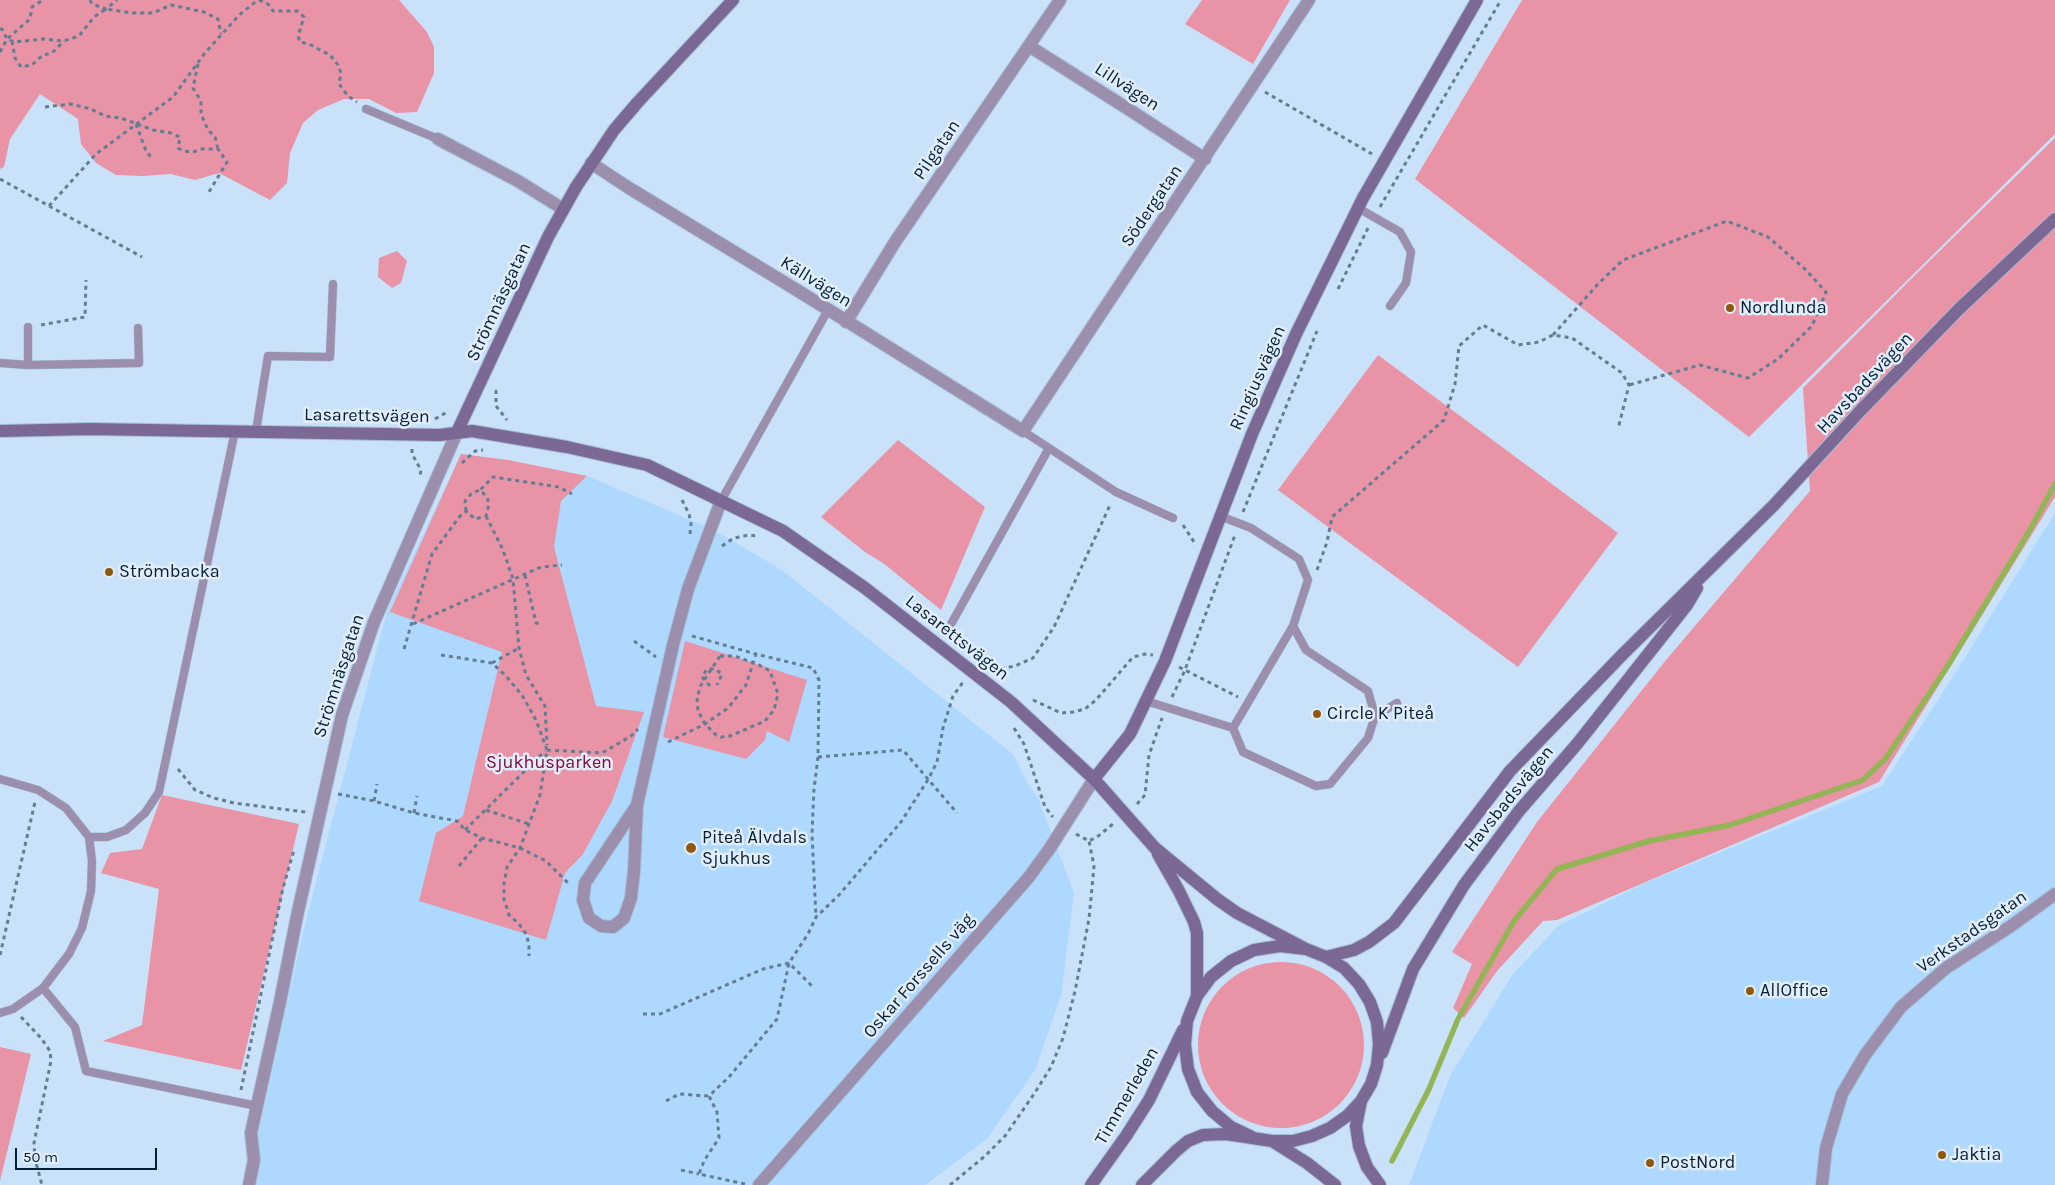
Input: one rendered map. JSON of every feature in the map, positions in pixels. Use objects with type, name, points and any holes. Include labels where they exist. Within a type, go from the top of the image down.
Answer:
[{"type":"street","name":"Strömnäsgatan","points":[[250,1185],[254,1160],[252,1133],[319,814],[342,716],[365,643],[457,432],[563,209],[614,130],[733,0]]},
{"type":"street","name":"Pilgatan","points":[[846,322],[895,242],[1060,0]]},
{"type":"street","name":"Södergatan","points":[[1023,431],[1309,0]]},
{"type":"street","name":"Ringiusvägen","points":[[1094,779],[1130,734],[1166,661],[1252,434],[1296,334],[1358,208],[1477,0]]},
{"type":"street","name":"Lillvägen","points":[[1029,46],[1205,159]]},
{"type":"street","points":[[438,139],[518,181],[563,209]]},
{"type":"street","name":"Källvägen","points":[[592,163],[629,188],[1023,431]]},
{"type":"street","name":"Havsbadsvägen","points":[[1326,956],[1354,950],[1370,942],[1394,923],[1510,771],[1602,674],[1774,506],[1861,410],[1959,309],[2055,219]]},
{"type":"street","name":"Lasarettsvägen","points":[[0,431],[90,429],[440,435],[472,431],[611,455],[647,465],[782,531],[887,604],[1011,702],[1094,779],[1155,848],[1218,899],[1246,918],[1306,949]]},
{"type":"street","points":[[637,805],[585,883],[582,900],[589,918],[600,926],[613,927],[624,918],[630,898],[634,871],[637,805],[678,626],[688,589],[721,502]]},
{"type":"street","name":"Havsbadsvägen","points":[[1361,1101],[1371,1084],[1413,969],[1464,885],[1519,810],[1577,744],[1687,606],[1704,575]]},
{"type":"street","name":"Oskar Forssells väg","points":[[759,1185],[1029,877],[1094,779]]},
{"type":"street","name":"Lasarettsvägen","points":[[1144,836],[1159,855],[1194,922],[1197,933],[1197,996]]},
{"type":"street","name":"Verkstadsgatan","points":[[1822,1185],[1826,1148],[1842,1094],[1865,1055],[1901,1006],[1946,968],[2011,926],[2055,894]]},
{"type":"street","points":[[1252,1137],[1224,1122],[1212,1111],[1197,1092],[1188,1069],[1185,1045],[1187,1021],[1197,996],[1210,977],[1231,961],[1254,950],[1280,946],[1306,949],[1326,956],[1344,968],[1359,984],[1370,1002],[1377,1022],[1379,1044],[1377,1065]]},
{"type":"street","name":"Timmerleden","points":[[1091,1185],[1149,1100],[1187,1021]]},
{"type":"street","points":[[1142,1185],[1188,1141],[1203,1135],[1226,1134],[1272,1141],[1292,1141],[1324,1131],[1347,1116],[1361,1101]]},
{"type":"street","points":[[1361,1101],[1356,1126],[1358,1146],[1368,1167],[1380,1185]]},
{"type":"street","points":[[1272,1141],[1307,1163],[1335,1185]]},
{"type":"lane","points":[[366,109],[438,139]]},
{"type":"lane","points":[[1358,208],[1400,232],[1411,252],[1406,283],[1390,306]]},
{"type":"lane","points":[[256,431],[268,356],[330,356],[333,284]]},
{"type":"lane","points":[[721,502],[828,310]]},
{"type":"lane","points":[[28,327],[28,365]]},
{"type":"lane","points":[[0,363],[28,365],[140,363],[138,328]]},
{"type":"lane","points":[[89,836],[107,837],[126,830],[145,813],[158,792],[235,431]]},
{"type":"lane","points":[[1023,431],[1116,492],[1173,518]]},
{"type":"lane","points":[[950,626],[1048,448]]},
{"type":"lane","points":[[1220,516],[1251,528],[1300,559],[1308,580],[1293,626],[1233,728]]},
{"type":"lane","points":[[1146,701],[1233,728],[1244,752],[1316,786],[1330,784],[1368,738],[1375,716],[1368,691],[1306,650],[1293,626]]},
{"type":"lane","points":[[1375,716],[1397,703]]},
{"type":"lane","points":[[0,780],[38,790],[66,808],[89,836],[92,861],[91,891],[82,928],[69,954],[43,988],[13,1008],[0,1014]]},
{"type":"lane","points":[[43,988],[75,1027],[86,1071],[258,1106]]},
{"type":"path","points":[[0,52],[6,39],[30,18],[32,7],[44,0]]},
{"type":"path","points":[[90,0],[92,4],[106,9],[132,13],[153,13],[171,5],[204,12],[218,18],[221,34]]},
{"type":"path","points":[[0,29],[6,39],[12,41],[44,39],[64,41],[79,36],[94,17],[117,0]]},
{"type":"path","points":[[49,206],[96,154],[173,96],[221,34],[239,15],[258,0],[268,4],[273,11],[297,10],[304,17],[298,36],[300,42],[309,44],[330,55],[338,65],[341,73],[339,84],[348,96],[366,109]]},
{"type":"path","points":[[12,41],[15,58],[21,67],[32,65],[43,56],[52,53],[64,41]]},
{"type":"path","points":[[199,62],[193,88],[200,101],[204,122],[208,130],[215,137],[218,149],[227,162],[209,192]]},
{"type":"path","points":[[1253,85],[1384,161]]},
{"type":"path","points":[[45,108],[71,104],[91,109],[105,116],[121,118],[180,137],[178,148],[183,151],[193,152],[202,149],[218,149]]},
{"type":"path","points":[[136,124],[146,151],[151,157]]},
{"type":"path","points":[[0,178],[142,256]]},
{"type":"path","points":[[1308,580],[1319,568],[1332,517],[1444,420],[1455,384],[1458,346],[1483,325],[1518,345],[1539,342],[1553,335],[1598,284],[1623,260],[1727,220],[1768,237],[1805,269],[1826,292],[1812,326],[1778,359],[1748,378],[1700,365],[1629,385]]},
{"type":"path","points":[[28,327],[85,317],[86,280]]},
{"type":"path","points":[[1553,335],[1572,338],[1622,373],[1629,385],[1618,429]]},
{"type":"path","points":[[497,387],[495,393],[496,406],[505,419],[512,422]]},
{"type":"path","points":[[413,434],[412,454],[421,470],[420,481]]},
{"type":"path","points":[[458,469],[463,460],[475,451],[486,449]]},
{"type":"path","points":[[486,516],[475,519],[466,511],[466,501],[492,477],[559,486],[572,494]]},
{"type":"path","points":[[480,490],[487,497],[489,504],[486,516],[503,550],[513,579],[518,648],[526,675],[545,706],[547,750],[540,795],[520,848],[507,867],[504,884],[504,899],[509,915],[520,924],[526,934],[529,944],[529,956]]},
{"type":"path","points":[[666,1100],[679,1094],[710,1096],[729,1077],[777,1019],[789,963],[808,934],[816,917],[839,895],[901,822],[929,778],[937,762],[943,728],[953,696],[971,671],[1015,666],[1033,658],[1054,627],[1116,492]]},
{"type":"path","points":[[680,498],[687,508],[691,524],[687,543]]},
{"type":"path","points":[[404,649],[432,554],[460,516],[466,511]]},
{"type":"path","points":[[412,624],[541,567],[562,564]]},
{"type":"path","points":[[524,575],[536,623],[541,624]]},
{"type":"path","points":[[685,634],[813,668],[819,680],[818,757],[814,789],[812,834],[816,917]]},
{"type":"path","points":[[634,641],[660,660]]},
{"type":"path","points":[[492,663],[518,648]]},
{"type":"path","points":[[441,654],[492,663],[522,695],[536,720],[547,750]]},
{"type":"path","points":[[665,743],[705,724],[728,708],[746,685],[756,654]]},
{"type":"path","points":[[1025,696],[1060,712],[1073,712],[1084,709],[1096,700],[1133,657],[1145,654],[1166,661],[1248,702]]},
{"type":"path","points":[[704,680],[697,698],[698,711],[705,724],[716,735],[721,737],[730,736],[765,721],[774,710],[778,694],[770,671],[735,656],[720,656],[711,669]]},
{"type":"path","points":[[985,666],[998,675]]},
{"type":"path","points":[[710,686],[702,677],[704,672],[711,669],[715,669],[722,674],[717,685]]},
{"type":"path","points":[[465,830],[547,750],[602,753],[631,736],[642,726]]},
{"type":"path","points":[[818,757],[903,750],[929,778],[957,813]]},
{"type":"path","points":[[165,755],[195,790],[214,798],[234,803],[319,814]]},
{"type":"path","points":[[374,801],[377,784]]},
{"type":"path","points":[[0,955],[38,790]]},
{"type":"path","points":[[343,795],[374,801],[414,813],[457,821],[465,830],[482,838],[520,848],[546,861],[570,885]]},
{"type":"path","points":[[414,813],[417,796]]},
{"type":"path","points":[[486,810],[529,824]]},
{"type":"path","points":[[459,866],[482,838]]},
{"type":"path","points":[[950,1185],[985,1156],[1005,1136],[1051,1067],[1063,1038],[1075,991],[1089,919],[1094,880],[1093,858],[1088,841]]},
{"type":"path","points":[[789,963],[813,987]]},
{"type":"path","points":[[642,1014],[660,1014],[754,972],[789,963]]},
{"type":"path","points":[[13,1008],[41,1038],[50,1051],[50,1072],[35,1130],[34,1144],[35,1159],[42,1185]]},
{"type":"path","points":[[699,1174],[704,1161],[719,1138],[717,1112],[710,1096]]},
{"type":"path","points":[[681,1170],[750,1185]]},
{"type":"shaded area","name":"Piteå Älvdals Sjukhus","points":[[461,454],[508,460],[587,476],[726,537],[783,571],[1014,755],[1026,781],[1038,798],[1074,893],[1061,996],[1035,1070],[987,1139],[925,1185],[247,1185],[304,928],[387,611]]},
{"type":"shaded area","points":[[2055,513],[2055,1185],[1409,1185],[1450,1076],[1513,974],[1558,926],[1645,883],[1882,786]]},
{"type":"green space","points":[[0,0],[399,0],[427,32],[434,47],[434,73],[417,112],[396,113],[369,99],[344,99],[318,110],[303,123],[290,153],[287,183],[270,200],[219,173],[195,180],[171,174],[116,175],[96,163],[81,144],[78,119],[40,94],[10,139],[4,167],[0,169]]},
{"type":"green space","points":[[1202,0],[1290,0],[1253,64],[1185,24]]},
{"type":"green space","name":"Nordlunda","points":[[1522,0],[2055,0],[2055,134],[1749,437],[1415,179]]},
{"type":"green space","points":[[2055,138],[2055,497],[1879,782],[1557,920],[1543,921],[1497,971],[1464,1018],[1453,1008],[1472,964],[1452,952],[1537,822],[1666,660],[1810,491],[1803,388]]},
{"type":"green space","points":[[397,251],[407,261],[401,283],[392,288],[378,277],[379,258]]},
{"type":"green space","points":[[1378,355],[1618,533],[1518,667],[1278,490]]},
{"type":"green space","points":[[898,440],[985,507],[941,610],[883,563],[865,552],[821,517]]},
{"type":"green space","name":"Sjukhusparken","points":[[461,454],[508,460],[587,476],[561,501],[554,547],[596,706],[644,712],[612,801],[583,854],[565,873],[546,940],[419,901],[436,833],[463,816],[502,652],[390,612]]},
{"type":"green space","points":[[685,641],[807,680],[789,742],[767,731],[765,740],[746,759],[663,737]]},
{"type":"green space","points":[[162,795],[299,824],[241,1070],[103,1041],[142,1025],[159,889],[101,873],[110,853],[142,849]]},
{"type":"green space","points":[[1281,962],[1305,966],[1320,972],[1345,993],[1354,1006],[1360,1021],[1364,1045],[1360,1069],[1354,1084],[1333,1109],[1320,1118],[1305,1124],[1281,1128],[1257,1124],[1242,1118],[1217,1097],[1208,1084],[1202,1069],[1198,1045],[1202,1021],[1208,1006],[1229,981],[1242,972],[1257,966]]},
{"type":"green space","points":[[0,1047],[31,1054],[0,1181]]},
{"type":"waterway","points":[[1392,1161],[1429,1089],[1458,1019],[1514,921],[1557,869],[1649,841],[1730,825],[1863,780],[1886,758],[1947,667],[2027,535],[2055,484]]},
{"type":"place","name":"Nordlunda","points":[[1730,308]]},
{"type":"place","name":"Strömbacka","points":[[109,572]]},
{"type":"place","name":"Circle K Piteå","points":[[1317,714]]},
{"type":"place","name":"Piteå Älvdals Sjukhus","points":[[691,848]]},
{"type":"place","name":"AllOffice","points":[[1750,991]]},
{"type":"place","name":"Jaktia","points":[[1942,1155]]},
{"type":"place","name":"PostNord","points":[[1650,1163]]}]
